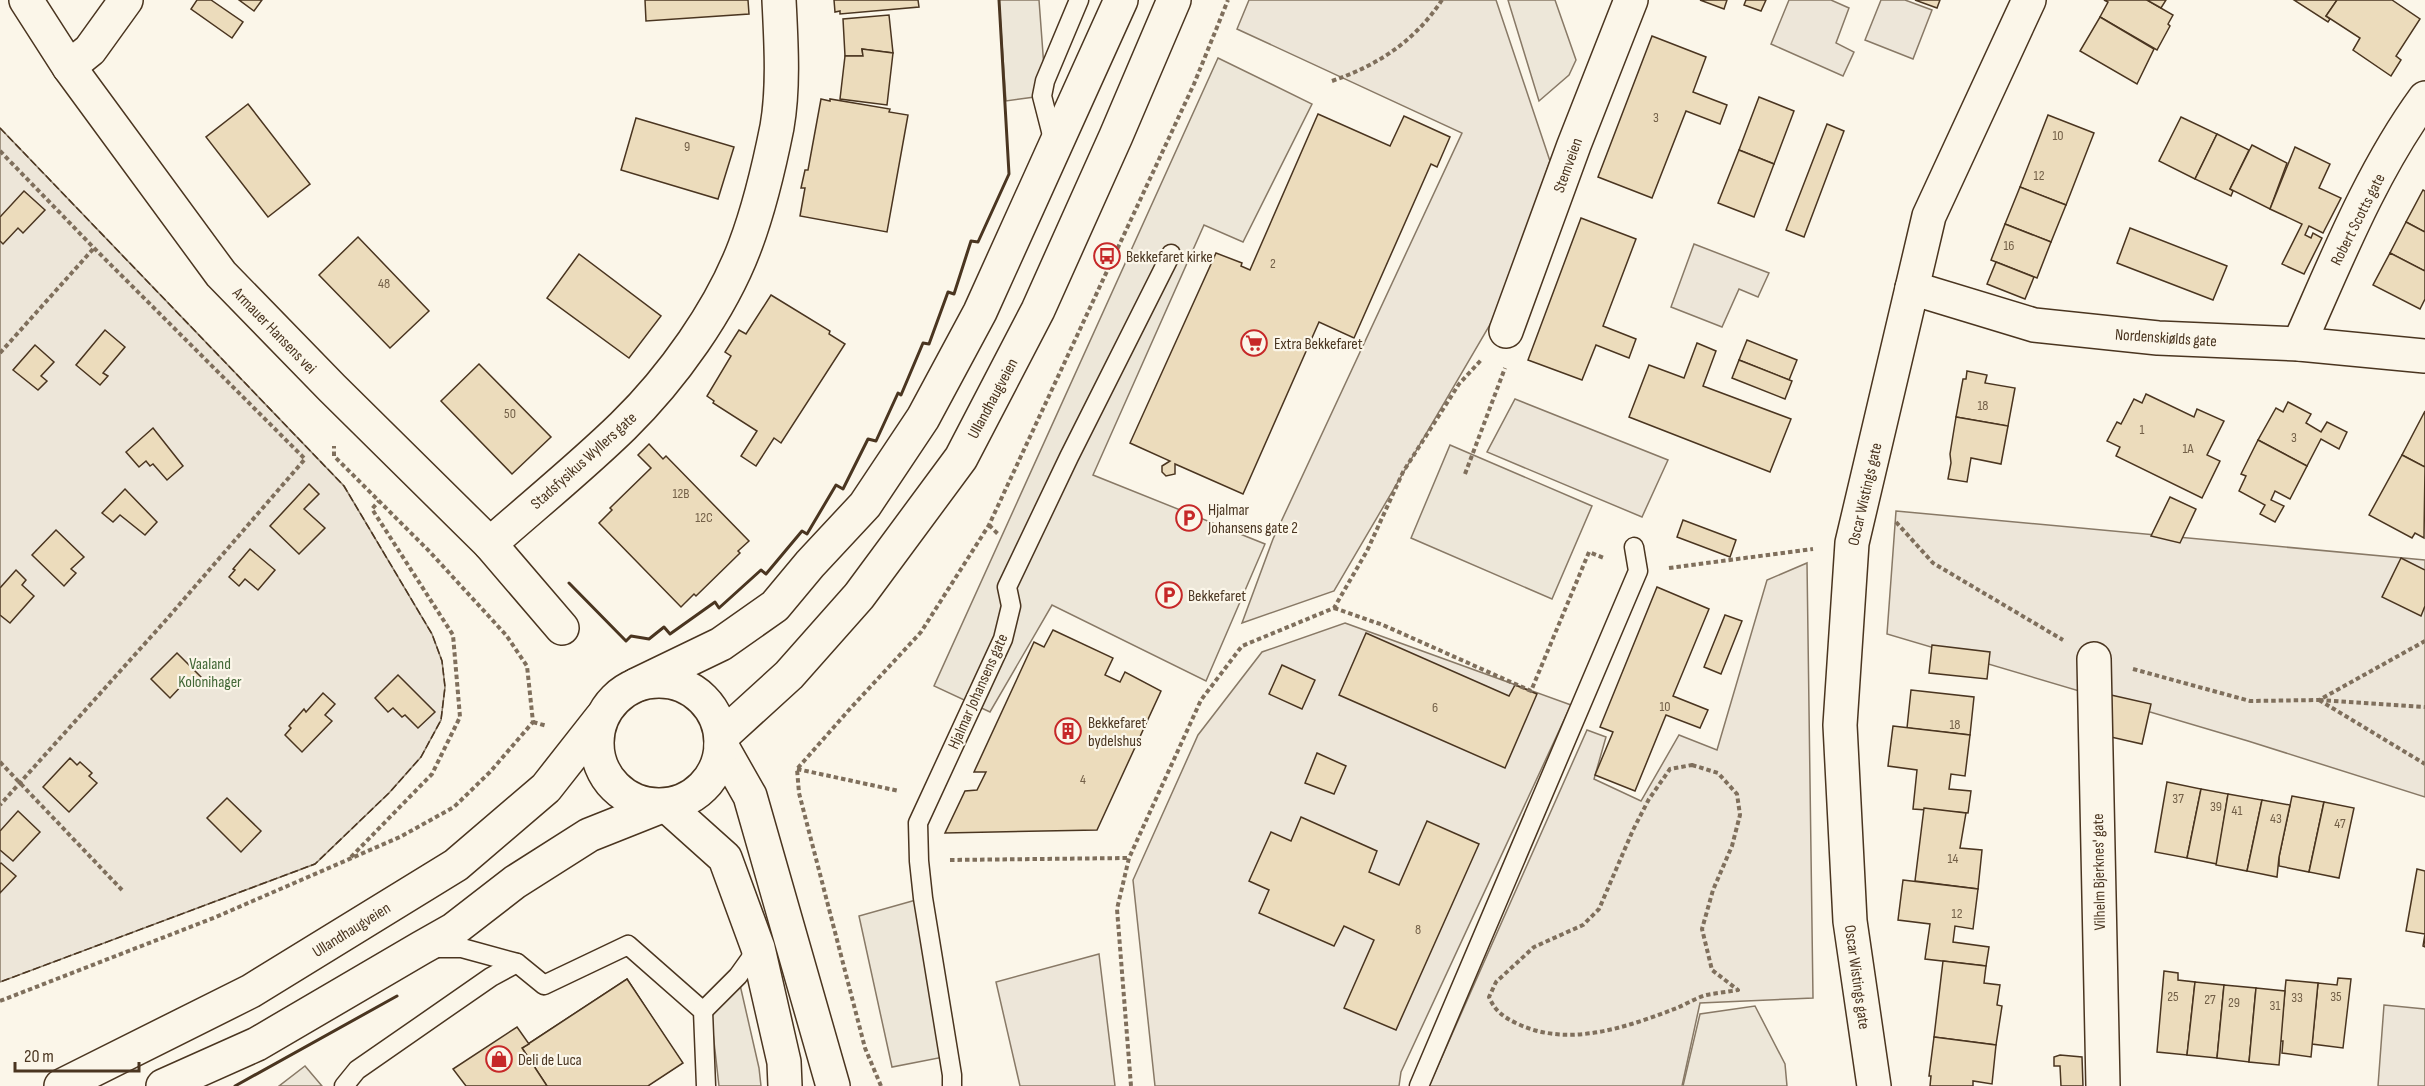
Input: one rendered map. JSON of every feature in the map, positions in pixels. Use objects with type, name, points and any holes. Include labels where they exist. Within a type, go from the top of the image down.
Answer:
[{"type":"street","name":"Armauer Hansens vei","points":[[26,0],[69,67],[221,274],[332,388],[490,543],[562,628]]},
{"type":"street","points":[[69,67],[90,50],[126,0]]},
{"type":"street","name":"Stadsfysikus Wyllers gate","points":[[490,543],[624,426],[671,371],[714,310],[745,247],[762,190],[777,125],[782,47],[779,0]]},
{"type":"street","points":[[785,1086],[784,1062],[758,948],[724,858],[664,806],[641,804],[621,794],[607,779],[598,760],[596,739],[601,718],[609,704],[621,693],[721,644],[775,606],[810,564],[865,505],[923,418],[980,312],[1121,0]]},
{"type":"street","name":"Ullandhaugveien","points":[[721,741],[789,675],[859,596],[961,458],[1038,310],[1174,0]]},
{"type":"street","name":"Stemveien","points":[[1506,331],[1574,145],[1631,0]]},
{"type":"street","name":"Oscar Wistings gate","points":[[1874,1086],[1850,921],[1840,725],[1852,543],[1929,216],[2029,0]]},
{"type":"street","name":"Robert Scotts gate","points":[[2299,344],[2344,242],[2403,128],[2425,98]]},
{"type":"street","name":"Nordenskiølds gate","points":[[1912,288],[2034,325],[2158,338],[2299,344],[2425,356]]},
{"type":"street","name":"Vilhelm Bjerknes' gate","points":[[2094,658],[2103,1086]]},
{"type":"street","points":[[636,685],[655,681],[674,682],[692,690],[706,702],[717,718],[721,741],[750,796],[833,1086]]},
{"type":"street","name":"Ullandhaugveien","points":[[61,1086],[250,991],[456,865],[546,788],[601,718]]},
{"type":"street","points":[[163,1086],[257,1044],[453,930],[515,882],[589,835],[664,806],[684,801],[699,791],[711,778],[718,762],[721,741]]},
{"type":"lane","points":[[1054,146],[1042,96],[1045,81],[1079,0]]},
{"type":"lane","name":"Hjalmar Johansens gate","points":[[952,1086],[919,861],[918,823],[1003,639],[1011,606],[1006,587],[1171,254]]},
{"type":"lane","points":[[1419,1086],[1638,571],[1634,547]]},
{"type":"lane","points":[[421,948],[462,948],[517,963],[544,985],[628,945],[703,1011],[706,1086]]},
{"type":"lane","points":[[703,1011],[738,976],[758,948]]},
{"type":"lane","points":[[344,1086],[357,1070],[491,977],[517,963]]},
{"type":"path","points":[[1194,84],[1228,0]]},
{"type":"path","points":[[1332,81],[1362,71],[1404,45],[1442,0]]},
{"type":"path","points":[[0,151],[305,459],[166,620],[0,805]]},
{"type":"path","points":[[0,353],[94,248]]},
{"type":"path","points":[[1465,474],[1507,365],[1506,331]]},
{"type":"path","points":[[1131,1086],[1117,909],[1128,858],[1201,700],[1242,646],[1334,608],[1367,551],[1403,472],[1459,384],[1506,331]]},
{"type":"path","points":[[0,1001],[216,917],[400,837],[454,807],[490,771],[533,722],[527,666],[506,635],[334,456]]},
{"type":"path","points":[[348,859],[432,774],[460,717],[453,635],[372,509],[379,501]]},
{"type":"path","points":[[1895,521],[1933,563],[2094,658],[2250,701],[2319,699],[2425,707]]},
{"type":"path","points":[[1334,608],[1383,625],[1531,691],[1589,552],[1638,571],[1699,566],[1817,548]]},
{"type":"path","points":[[2319,699],[2425,641]]},
{"type":"path","points":[[2319,699],[2425,764]]},
{"type":"path","points":[[533,722],[550,727]]},
{"type":"path","points":[[0,762],[122,890]]},
{"type":"path","points":[[1692,765],[1718,773],[1737,794],[1740,815],[1732,846],[1713,890],[1701,929],[1712,970],[1738,990],[1704,996],[1650,1018],[1603,1032],[1578,1036],[1531,1030],[1508,1020],[1494,1010],[1489,997],[1496,982],[1534,947],[1584,926],[1599,909],[1611,877],[1649,799],[1670,769],[1692,765]]},
{"type":"path","points":[[881,1086],[865,1048],[799,793],[797,769],[929,798]]},
{"type":"path","points":[[919,861],[1128,858]]},
{"type":"green space","points":[[1249,0],[1496,0],[1550,161],[1498,311],[1334,591],[1242,623],[1273,539],[1462,133],[1237,29]]},
{"type":"green space","points":[[1789,0],[1831,0],[1849,8],[1836,43],[1854,52],[1843,76],[1771,44]]},
{"type":"green space","points":[[1881,0],[1905,0],[1932,10],[1913,59],[1865,40]]},
{"type":"green space","name":"Vaaland Kolonihager","points":[[0,128],[344,486],[432,634],[442,661],[445,687],[441,720],[421,757],[389,793],[315,864],[0,982]]},
{"type":"green space","points":[[1694,244],[1769,273],[1758,297],[1739,289],[1722,327],[1671,307]]},
{"type":"green space","points":[[1515,399],[1668,460],[1642,517],[1487,452]]},
{"type":"green space","points":[[1896,511],[2425,560],[2425,797],[2248,741],[1887,634]]},
{"type":"green space","points":[[1807,563],[1813,998],[1700,1003],[1682,1086],[1429,1086],[1587,730],[1606,737],[1594,779],[1641,801],[1679,735],[1717,750],[1767,580]]},
{"type":"green space","points":[[1345,623],[1571,705],[1401,1072],[1399,1086],[1155,1086],[1133,880],[1198,735],[1262,652]]},
{"type":"green space","points":[[1099,954],[1115,1086],[1020,1086],[996,982]]},
{"type":"green space","points":[[2384,1005],[2425,1009],[2425,1086],[2378,1086]]},
{"type":"shaded area","points":[[999,0],[1039,0],[1045,81],[1042,96],[1006,101]]},
{"type":"shaded area","points":[[1508,0],[1555,0],[1576,60],[1569,75],[1539,101]]},
{"type":"shaded area","points":[[1218,58],[1312,104],[1243,242],[1204,225],[1093,475],[1265,544],[1206,681],[1052,605],[990,712],[934,686]]},
{"type":"shaded area","points":[[1450,445],[1592,506],[1552,599],[1411,538]]},
{"type":"shaded area","points":[[923,898],[949,1056],[892,1067],[859,916]]},
{"type":"shaded area","points":[[738,976],[761,1086],[719,1086],[712,1024],[707,1008]]},
{"type":"shaded area","points":[[1755,1006],[1785,1064],[1787,1086],[1683,1086],[1700,1014]]},
{"type":"shaded area","points":[[305,1066],[322,1086],[279,1086]]},
{"type":"building","points":[[197,0],[211,0],[243,22],[232,38],[191,9]]},
{"type":"building","points":[[239,0],[262,0],[254,11]]},
{"type":"building","points":[[645,0],[748,0],[749,14],[646,21]]},
{"type":"building","points":[[834,0],[918,0],[919,7],[840,14],[840,11],[835,12]]},
{"type":"building","points":[[1700,0],[1727,0],[1724,9]]},
{"type":"building","points":[[1746,0],[1766,0],[1761,11],[1744,5]]},
{"type":"building","points":[[1915,0],[1940,0],[1937,8]]},
{"type":"building","points":[[2104,0],[2147,0],[2173,15],[2168,24],[2170,26],[2157,50],[2100,17],[2108,2]]},
{"type":"building","points":[[2147,0],[2166,0],[2161,8]]},
{"type":"building","points":[[2294,0],[2337,0],[2326,16],[2330,19],[2328,22]]},
{"type":"building","points":[[2337,0],[2392,0],[2420,19],[2396,56],[2401,60],[2391,76],[2353,50],[2360,38],[2326,16]]},
{"type":"building","points":[[889,15],[893,53],[862,49],[863,56],[845,56],[843,19]]},
{"type":"building","points":[[2100,17],[2154,49],[2137,84],[2080,51]]},
{"type":"building","points":[[1652,36],[1706,57],[1693,92],[1727,105],[1720,124],[1686,111],[1652,198],[1598,177]]},
{"type":"building","points":[[862,49],[893,53],[887,105],[840,99],[845,56],[863,56]]},
{"type":"building","points":[[1759,97],[1794,111],[1774,164],[1739,150]]},
{"type":"building","points":[[821,99],[890,109],[889,112],[908,115],[887,232],[800,216],[805,188],[801,188],[805,170],[808,170]]},
{"type":"building","points":[[248,104],[310,184],[268,217],[206,137]]},
{"type":"building","points":[[1318,114],[1390,146],[1404,116],[1450,137],[1437,167],[1431,164],[1354,338],[1319,322],[1243,494],[1175,464],[1175,474],[1166,476],[1162,472],[1162,466],[1170,461],[1130,443],[1216,253],[1242,263],[1241,266],[1250,270]]},
{"type":"building","points":[[2048,115],[2094,133],[2066,205],[2020,187]]},
{"type":"building","points":[[2181,117],[2217,134],[2195,179],[2159,161]]},
{"type":"building","points":[[636,118],[734,147],[718,199],[621,170]]},
{"type":"building","points":[[1827,124],[1844,131],[1804,237],[1786,230]]},
{"type":"building","points":[[2217,134],[2249,150],[2230,189],[2233,191],[2231,196],[2195,179]]},
{"type":"building","points":[[2252,145],[2287,163],[2270,209],[2230,189]]},
{"type":"building","points":[[2295,147],[2330,164],[2319,188],[2341,198],[2323,233],[2309,226],[2305,235],[2311,238],[2313,233],[2322,238],[2304,274],[2282,264],[2302,224],[2270,209]]},
{"type":"building","points":[[1739,150],[1774,164],[1754,217],[1718,203]]},
{"type":"building","points":[[2020,187],[2066,205],[2051,242],[2005,224]]},
{"type":"building","points":[[2423,190],[2425,191],[2425,232],[2406,222]]},
{"type":"building","points":[[24,191],[45,210],[23,233],[18,228],[3,244],[0,241],[0,217]]},
{"type":"building","points":[[1581,218],[1636,239],[1603,326],[1636,339],[1629,358],[1596,345],[1582,380],[1528,360]]},
{"type":"building","points":[[2406,222],[2425,232],[2425,271],[2390,253]]},
{"type":"building","points":[[2005,224],[2051,242],[2037,278],[1991,260]]},
{"type":"building","points":[[2130,228],[2227,266],[2213,300],[2117,263]]},
{"type":"building","points":[[358,237],[429,311],[390,348],[319,275]]},
{"type":"building","points":[[2390,253],[2425,271],[2425,299],[2420,309],[2373,285]]},
{"type":"building","points":[[579,254],[661,316],[629,358],[547,298]]},
{"type":"building","points":[[1996,262],[2034,277],[2025,299],[1987,284]]},
{"type":"building","points":[[771,295],[830,331],[829,334],[845,344],[781,443],[774,438],[756,466],[741,456],[757,431],[713,403],[714,401],[707,396],[731,356],[725,352],[739,330],[746,334]]},
{"type":"building","points":[[105,330],[125,347],[103,373],[108,376],[100,385],[76,365]]},
{"type":"building","points":[[1747,340],[1797,360],[1789,380],[1739,360]]},
{"type":"building","points":[[1697,343],[1716,351],[1703,386],[1791,419],[1770,472],[1629,417],[1649,365],[1684,378]]},
{"type":"building","points":[[35,345],[54,362],[41,376],[47,381],[38,390],[13,370]]},
{"type":"building","points":[[1739,360],[1792,381],[1785,399],[1732,378]]},
{"type":"building","points":[[479,364],[551,437],[512,474],[441,401]]},
{"type":"building","points":[[1967,371],[1987,375],[1985,383],[2015,388],[2008,426],[1956,417],[1963,379],[1966,379]]},
{"type":"building","points":[[2146,394],[2194,417],[2197,409],[2224,421],[2207,455],[2220,461],[2202,498],[2116,456],[2120,447],[2107,441],[2117,422],[2121,424],[2134,399],[2142,403]]},
{"type":"building","points":[[2288,402],[2311,414],[2306,423],[2321,432],[2327,422],[2347,432],[2339,449],[2321,439],[2307,466],[2258,440],[2276,408],[2283,412]]},
{"type":"building","points":[[2425,411],[2425,467],[2402,455]]},
{"type":"building","points":[[1956,417],[2008,426],[2001,464],[1971,458],[1967,482],[1948,479]]},
{"type":"building","points":[[153,428],[183,466],[167,480],[153,464],[150,466],[146,461],[139,467],[126,452]]},
{"type":"building","points":[[2258,440],[2307,466],[2290,499],[2275,491],[2271,500],[2284,506],[2275,522],[2260,514],[2265,505],[2239,491],[2246,476],[2241,474]]},
{"type":"building","points":[[649,444],[663,459],[666,456],[749,541],[738,551],[740,553],[696,596],[694,594],[681,607],[599,523],[612,510],[610,508],[651,468],[638,455]]},
{"type":"building","points":[[2402,455],[2425,467],[2424,538],[2415,533],[2412,538],[2369,515]]},
{"type":"building","points":[[309,484],[319,494],[304,509],[325,528],[299,554],[270,526]]},
{"type":"building","points":[[125,489],[157,522],[145,535],[120,515],[113,522],[102,513]]},
{"type":"building","points":[[2170,497],[2196,509],[2180,543],[2151,536]]},
{"type":"building","points":[[1683,520],[1736,540],[1730,557],[1677,537]]},
{"type":"building","points":[[56,530],[84,557],[71,569],[76,573],[64,586],[32,555]]},
{"type":"building","points":[[250,549],[275,570],[258,590],[245,579],[239,586],[229,577]]},
{"type":"building","points":[[2401,558],[2425,570],[2425,606],[2421,616],[2382,597]]},
{"type":"building","points":[[16,570],[26,580],[22,585],[34,596],[10,623],[0,615],[0,588]]},
{"type":"building","points":[[1657,587],[1709,609],[1673,696],[1708,710],[1700,728],[1666,715],[1635,791],[1595,775],[1613,732],[1600,727]]},
{"type":"building","points":[[1725,615],[1742,621],[1721,674],[1704,667]]},
{"type":"building","name":"Bekkefaret bydelshus","points":[[1053,630],[1113,658],[1105,675],[1120,682],[1125,672],[1161,691],[1097,830],[945,833],[965,791],[977,790],[986,772],[974,772],[1034,642],[1044,647]]},
{"type":"building","points":[[1366,633],[1509,696],[1515,685],[1537,694],[1505,768],[1339,695]]},
{"type":"building","points":[[1932,645],[1990,652],[1987,679],[1929,673]]},
{"type":"building","points":[[177,653],[201,677],[191,687],[185,682],[170,698],[151,679]]},
{"type":"building","points":[[1282,665],[1315,680],[1302,709],[1269,694]]},
{"type":"building","points":[[398,675],[435,712],[418,728],[405,715],[402,717],[393,708],[388,712],[375,698]]},
{"type":"building","points":[[1911,690],[1974,697],[1970,735],[1907,728]]},
{"type":"building","points":[[323,693],[335,704],[325,715],[332,721],[302,752],[285,735],[291,728],[289,726],[304,709],[306,712]]},
{"type":"building","points":[[2111,695],[2151,704],[2142,744],[2102,735]]},
{"type":"building","points":[[1893,726],[1970,735],[1965,776],[1951,774],[1949,789],[1971,791],[1968,813],[1913,809],[1917,770],[1888,766]]},
{"type":"building","points":[[1317,753],[1346,766],[1334,794],[1305,783]]},
{"type":"building","points":[[70,758],[77,765],[80,762],[92,773],[89,776],[97,783],[69,812],[43,787]]},
{"type":"building","points":[[2167,782],[2201,789],[2187,858],[2155,852]]},
{"type":"building","points":[[2201,789],[2228,794],[2217,864],[2187,858]]},
{"type":"building","points":[[2228,794],[2262,800],[2247,871],[2216,865]]},
{"type":"building","points":[[2292,796],[2324,802],[2309,872],[2279,866]]},
{"type":"building","points":[[227,798],[261,831],[241,852],[207,818]]},
{"type":"building","points":[[2262,800],[2290,805],[2277,877],[2247,871]]},
{"type":"building","points":[[2324,802],[2354,808],[2339,878],[2309,872]]},
{"type":"building","points":[[1924,808],[1966,813],[1960,848],[1982,850],[1978,889],[1915,881]]},
{"type":"building","points":[[18,811],[40,832],[13,861],[0,850],[0,831]]},
{"type":"building","points":[[1301,817],[1377,851],[1369,872],[1399,885],[1427,821],[1479,844],[1396,1030],[1344,1008],[1374,940],[1344,926],[1334,946],[1259,913],[1269,890],[1249,881],[1271,832],[1291,841]]},
{"type":"building","points":[[0,864],[16,876],[0,893]]},
{"type":"building","points":[[2417,869],[2425,871],[2425,934],[2406,931]]},
{"type":"building","points":[[1903,880],[1978,889],[1973,929],[1955,926],[1953,942],[1989,947],[1986,966],[1925,959],[1930,924],[1898,920]]},
{"type":"building","points":[[1943,961],[1986,966],[1984,983],[2000,985],[1997,1005],[2002,1006],[1996,1045],[1934,1037]]},
{"type":"building","points":[[2164,971],[2178,973],[2178,980],[2195,982],[2187,1055],[2157,1052]]},
{"type":"building","points":[[2338,978],[2351,979],[2343,1048],[2312,1044],[2318,983],[2337,985]]},
{"type":"building","points":[[627,979],[682,1063],[647,1086],[547,1086],[522,1048]]},
{"type":"building","points":[[627,979],[683,1063],[648,1086],[547,1086],[522,1048]]},
{"type":"building","points":[[2286,980],[2318,983],[2311,1057],[2282,1053],[2283,1041],[2280,1041]]},
{"type":"building","points":[[2195,982],[2224,985],[2217,1058],[2187,1055]]},
{"type":"building","points":[[2224,985],[2256,988],[2249,1062],[2217,1058]]},
{"type":"building","points":[[2256,988],[2285,991],[2279,1065],[2249,1062]]},
{"type":"building","name":"Deli de Luca","points":[[517,1027],[529,1044],[522,1048],[547,1086],[466,1086],[453,1069]]},
{"type":"building","points":[[1934,1037],[1996,1045],[1992,1084],[1973,1081],[1973,1086],[1930,1086],[1931,1076],[1929,1076]]},
{"type":"building","points":[[2060,1055],[2082,1057],[2083,1086],[2061,1086],[2060,1066],[2054,1066],[2054,1057]]},
{"type":"fence","points":[[0,128],[344,486],[432,634],[442,661],[445,687],[441,720],[421,757],[389,793],[315,864],[0,982]]},
{"type":"wall","points":[[569,583],[626,641],[631,636],[649,639],[664,627],[670,634],[715,602],[719,608],[761,570],[766,574],[802,531],[807,534],[836,485],[843,489],[868,439],[876,441],[898,393],[901,395],[923,343],[929,344],[948,292],[954,294],[971,241],[978,242],[1009,174],[999,0]]},
{"type":"wall","points":[[235,1086],[397,996]]},
{"type":"place","name":"Bekkefaret kirke","points":[[1107,256]]},
{"type":"place","name":"Extra Bekkefaret","points":[[1254,343]]},
{"type":"place","name":"Hjalmar Johansens gate 2","points":[[1189,518]]},
{"type":"place","name":"Bekkefaret","points":[[1169,595]]},
{"type":"place","name":"Bekkefaret bydelshus","points":[[1068,731]]},
{"type":"place","name":"Deli de Luca","points":[[499,1059]]}]
